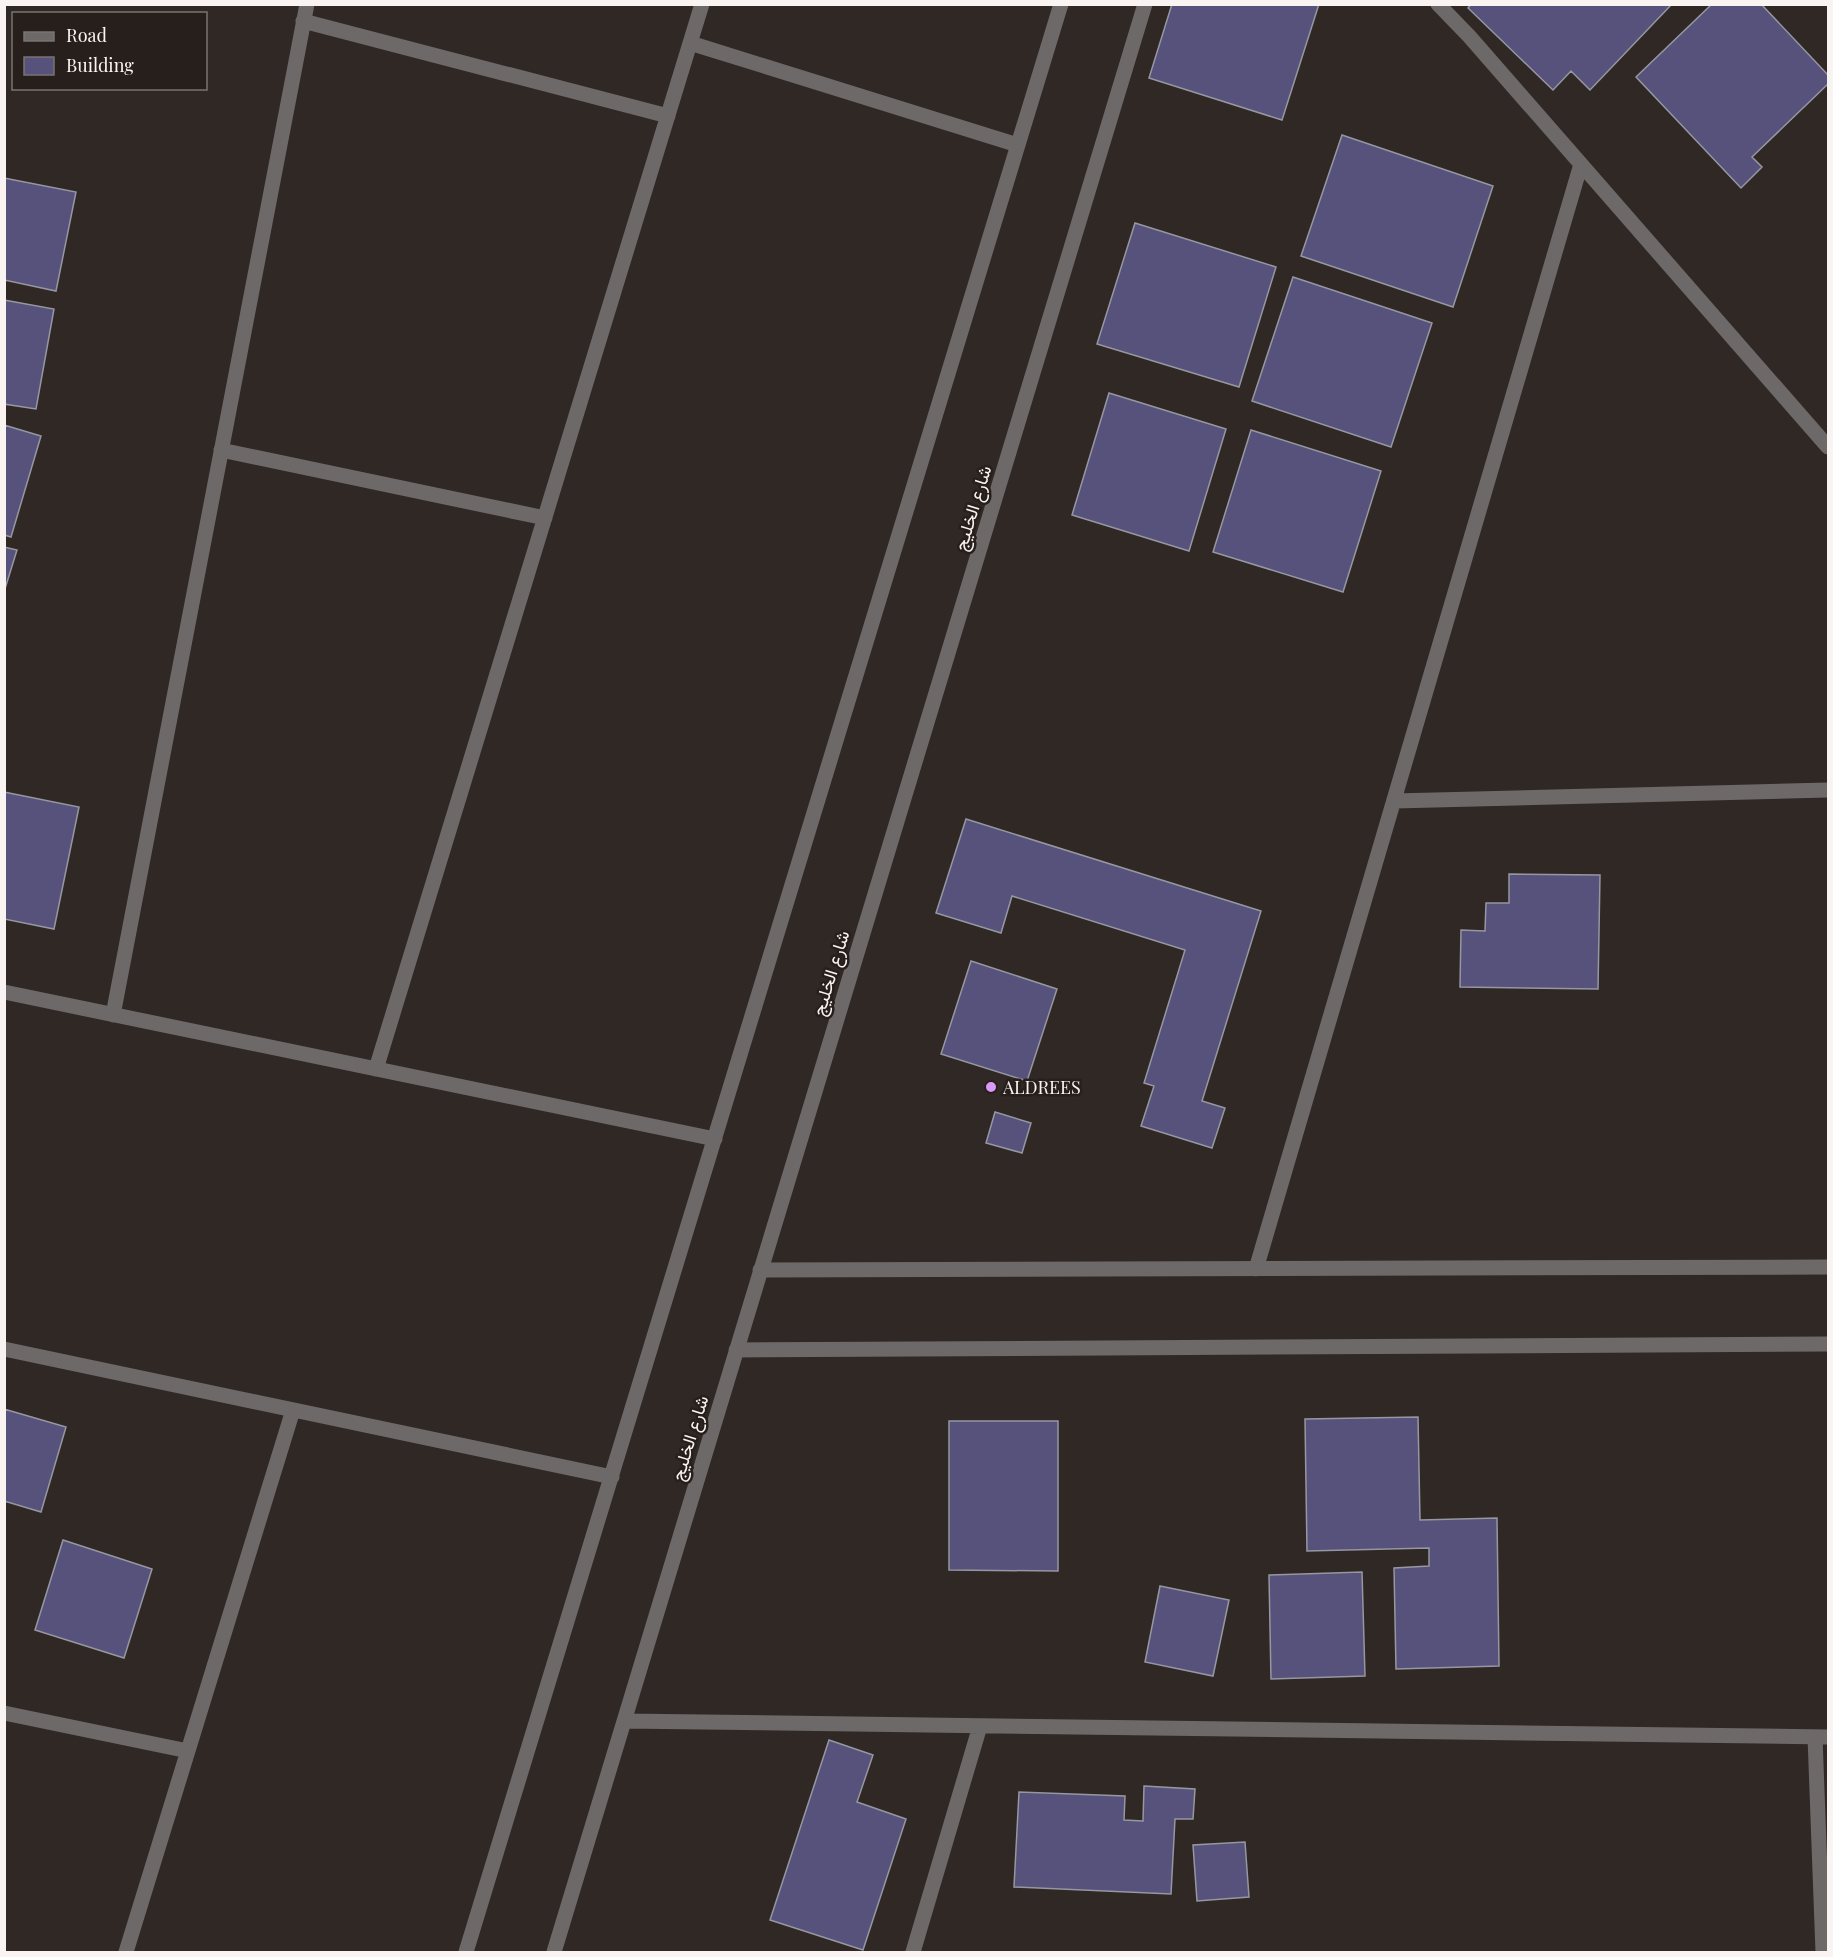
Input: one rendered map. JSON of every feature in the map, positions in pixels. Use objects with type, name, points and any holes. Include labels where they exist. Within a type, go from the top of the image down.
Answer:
[{"type":"street","points":[[113,1015],[307,4]]},
{"type":"street","points":[[376,1069],[702,4]]},
{"type":"street","points":[[466,1953],[1061,4]]},
{"type":"street","name":"شارع الخليج","points":[[554,1953],[1145,4]]},
{"type":"street","points":[[1438,4],[1469,36],[1828,447]]},
{"type":"street","points":[[303,21],[668,116]]},
{"type":"street","points":[[690,43],[1018,145]]},
{"type":"street","points":[[1256,1269],[1581,164]]},
{"type":"street","points":[[221,450],[545,518]]},
{"type":"street","points":[[1394,801],[1828,790]]},
{"type":"street","points":[[4,993],[715,1139]]},
{"type":"street","points":[[760,1270],[1828,1267]]},
{"type":"street","points":[[736,1350],[1828,1344]]},
{"type":"street","points":[[4,1349],[612,1477]]},
{"type":"street","points":[[126,1953],[293,1410]]},
{"type":"street","points":[[4,1713],[188,1750]]},
{"type":"street","points":[[624,1721],[1822,1737],[1823,1953]]},
{"type":"street","points":[[913,1953],[980,1726]]},
{"type":"building","points":[[1172,4],[1319,4],[1282,120],[1149,78]]},
{"type":"building","points":[[1471,4],[1672,4],[1590,90],[1571,71],[1553,90],[1468,8]]},
{"type":"building","points":[[1712,4],[1761,4],[1828,75],[1828,84],[1752,157],[1762,167],[1741,188],[1636,77]]},
{"type":"building","points":[[1342,135],[1493,186],[1453,307],[1301,256]]},
{"type":"building","points":[[4,178],[76,192],[56,291],[4,280]]},
{"type":"building","points":[[1135,223],[1276,267],[1239,387],[1097,344]]},
{"type":"building","points":[[1293,277],[1432,323],[1391,447],[1252,401]]},
{"type":"building","points":[[4,300],[54,309],[36,409],[4,404]]},
{"type":"building","points":[[1109,393],[1226,429],[1189,551],[1072,515]]},
{"type":"building","points":[[4,425],[41,436],[11,537],[4,535]]},
{"type":"building","points":[[1251,430],[1381,471],[1343,592],[1213,552]]},
{"type":"building","points":[[4,547],[17,550],[4,592]]},
{"type":"building","points":[[4,792],[79,807],[54,929],[4,919]]},
{"type":"building","points":[[966,819],[1261,911],[1202,1101],[1225,1108],[1212,1148],[1141,1126],[1154,1086],[1144,1083],[1185,950],[1012,896],[1001,933],[936,913]]},
{"type":"building","points":[[1509,874],[1600,875],[1598,989],[1460,987],[1461,930],[1485,931],[1486,903],[1509,903]]},
{"type":"building","points":[[971,961],[1057,989],[1027,1081],[941,1054]]},
{"type":"building","points":[[995,1112],[1031,1123],[1022,1153],[986,1143]]},
{"type":"building","points":[[4,1409],[66,1427],[41,1512],[4,1501]]},
{"type":"building","points":[[1418,1417],[1420,1520],[1497,1518],[1499,1666],[1396,1669],[1394,1568],[1429,1566],[1429,1548],[1307,1551],[1305,1419]]},
{"type":"building","points":[[949,1421],[1058,1421],[1058,1571],[949,1570]]},
{"type":"building","points":[[63,1540],[152,1569],[124,1658],[35,1630]]},
{"type":"building","points":[[1362,1572],[1365,1676],[1271,1679],[1269,1575]]},
{"type":"building","points":[[1160,1586],[1229,1600],[1213,1676],[1145,1662]]},
{"type":"building","points":[[829,1740],[873,1755],[857,1802],[906,1819],[863,1950],[770,1920]]},
{"type":"building","points":[[1144,1786],[1195,1789],[1193,1819],[1175,1819],[1171,1894],[1014,1887],[1019,1792],[1125,1796],[1124,1820],[1143,1821]]},
{"type":"building","points":[[1245,1842],[1249,1897],[1197,1901],[1193,1845]]},
{"type":"place","name":"ALDREES","points":[[991,1087]]}]
